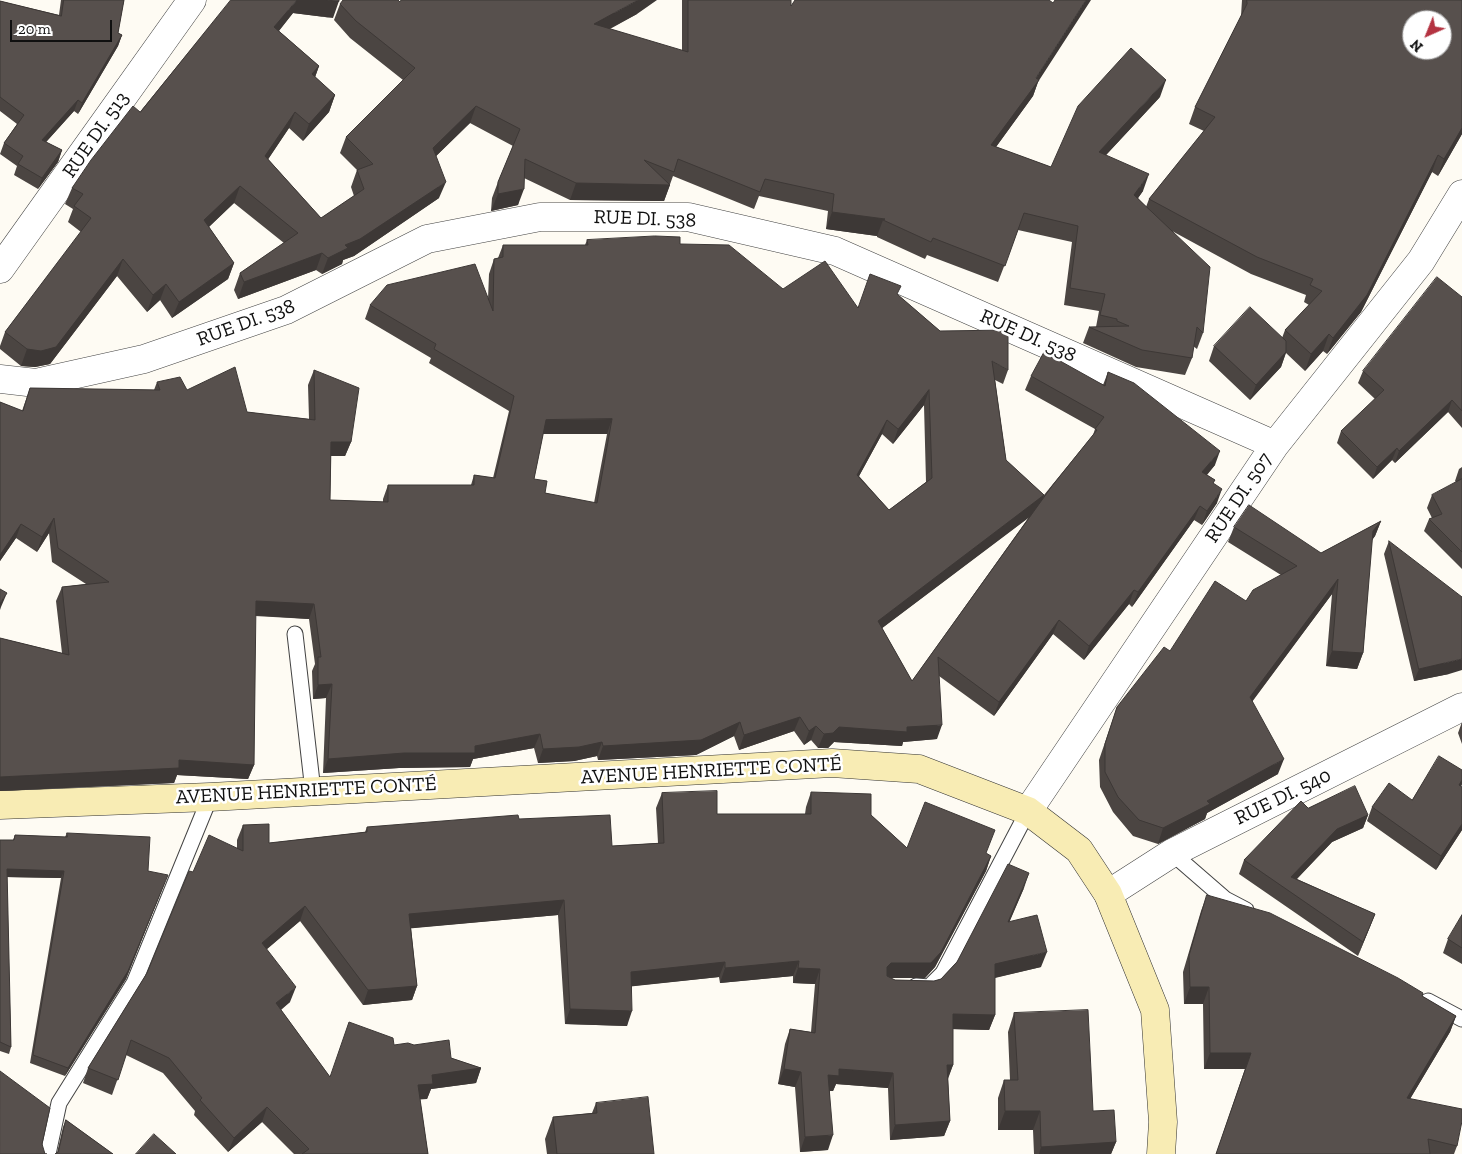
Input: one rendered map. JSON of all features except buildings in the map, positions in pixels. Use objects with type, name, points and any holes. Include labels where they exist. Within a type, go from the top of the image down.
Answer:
[{"type":"main road","name":"AVENUE HENRIETTE CONTÉ","points":[[0,805],[210,797],[832,763],[919,769],[1028,811],[1079,850],[1108,894],[1155,1010],[1163,1122],[1161,1154]]},
{"type":"street","name":"RUE DI. 513","points":[[0,269],[192,0]]},
{"type":"street","name":"RUE DI. 507","points":[[1028,811],[1275,445],[1420,261],[1462,194]]},
{"type":"street","name":"RUE DI. 538","points":[[0,379],[36,383],[144,359],[286,310],[427,240],[540,217],[688,217],[835,252],[1275,445]]},
{"type":"street","name":"RUE DI. 540","points":[[1108,894],[1172,852],[1462,707]]},
{"type":"lane","points":[[295,634],[313,791]]},
{"type":"lane","points":[[48,1154],[59,1103],[134,983],[210,797]]},
{"type":"lane","points":[[900,986],[929,987],[943,973],[1028,811]]},
{"type":"lane","points":[[1172,852],[1225,899],[1256,915]]},
{"type":"lane","points":[[1414,994],[1462,1019]]}]
